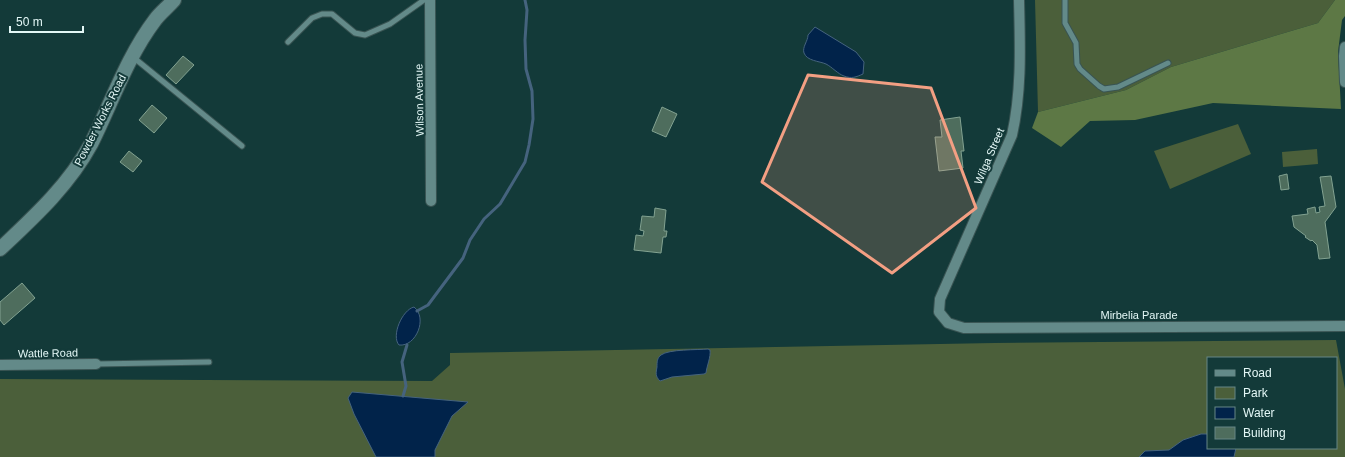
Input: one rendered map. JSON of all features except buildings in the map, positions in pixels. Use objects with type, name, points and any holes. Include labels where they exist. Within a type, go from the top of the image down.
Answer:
[{"type":"main road","name":"Powder Works Road","points":[[0,249],[46,206],[75,168],[90,144],[133,57],[156,19],[174,0]]},
{"type":"street","name":"Wilson Avenue","points":[[430,0],[431,201]]},
{"type":"street","name":"Wilga Street","points":[[939,312],[940,299],[1012,135],[1017,112],[1020,80],[1019,0]]},
{"type":"street","points":[[1345,47],[1345,82]]},
{"type":"street","name":"Mirbelia Parade","points":[[939,312],[948,323],[964,328],[1345,326]]},
{"type":"street","name":"Wattle Road","points":[[0,365],[96,364]]},
{"type":"lane","points":[[288,42],[312,18],[322,14],[332,14],[356,33],[365,35],[390,24],[424,0]]},
{"type":"lane","points":[[1066,0],[1065,23],[1076,43],[1077,64],[1080,69],[1099,86],[1104,89],[1111,89],[1121,86],[1168,63]]},
{"type":"lane","points":[[133,57],[242,146]]},
{"type":"lane","points":[[96,364],[209,362]]},
{"type":"highlighted area","points":[[808,75],[931,88],[976,208],[892,273],[762,182]]},
{"type":"green space","points":[[1035,0],[1335,0],[1318,23],[1171,67],[1126,90],[1038,112]]},
{"type":"green space","points":[[1335,0],[1345,0],[1345,16],[1342,20],[1338,52],[1341,109],[1213,103],[1135,120],[1090,121],[1061,147],[1032,128],[1038,112],[1126,90],[1171,67],[1318,23]]},
{"type":"green space","points":[[1238,124],[1251,154],[1170,189],[1154,151]]},
{"type":"green space","points":[[1317,149],[1318,164],[1283,167],[1282,152]]},
{"type":"green space","points":[[1336,340],[1345,389],[1345,457],[0,457],[0,379],[432,381],[450,365],[450,353],[994,343]]},
{"type":"water","points":[[815,27],[856,52],[864,62],[863,74],[854,77],[844,76],[826,64],[808,58],[804,53],[804,48],[808,35]]},
{"type":"water","points":[[414,307],[420,318],[418,331],[415,337],[410,341],[399,345],[396,336],[399,324],[405,313]]},
{"type":"water","points":[[710,350],[710,355],[706,373],[672,377],[660,381],[657,378],[657,362],[661,355],[676,351]]},
{"type":"water","points":[[352,392],[468,402],[452,416],[435,450],[435,457],[376,457],[354,414],[348,398]]},
{"type":"water","points":[[1201,434],[1207,434],[1207,449],[1236,449],[1234,457],[1139,457],[1145,451],[1169,450],[1183,440]]},
{"type":"waterway","points":[[417,311],[428,305],[463,258],[470,240],[484,219],[500,204],[525,162],[533,119],[532,91],[526,69],[525,40],[527,10],[525,0]]},
{"type":"waterway","points":[[403,396],[406,386],[402,362],[407,345]]}]
